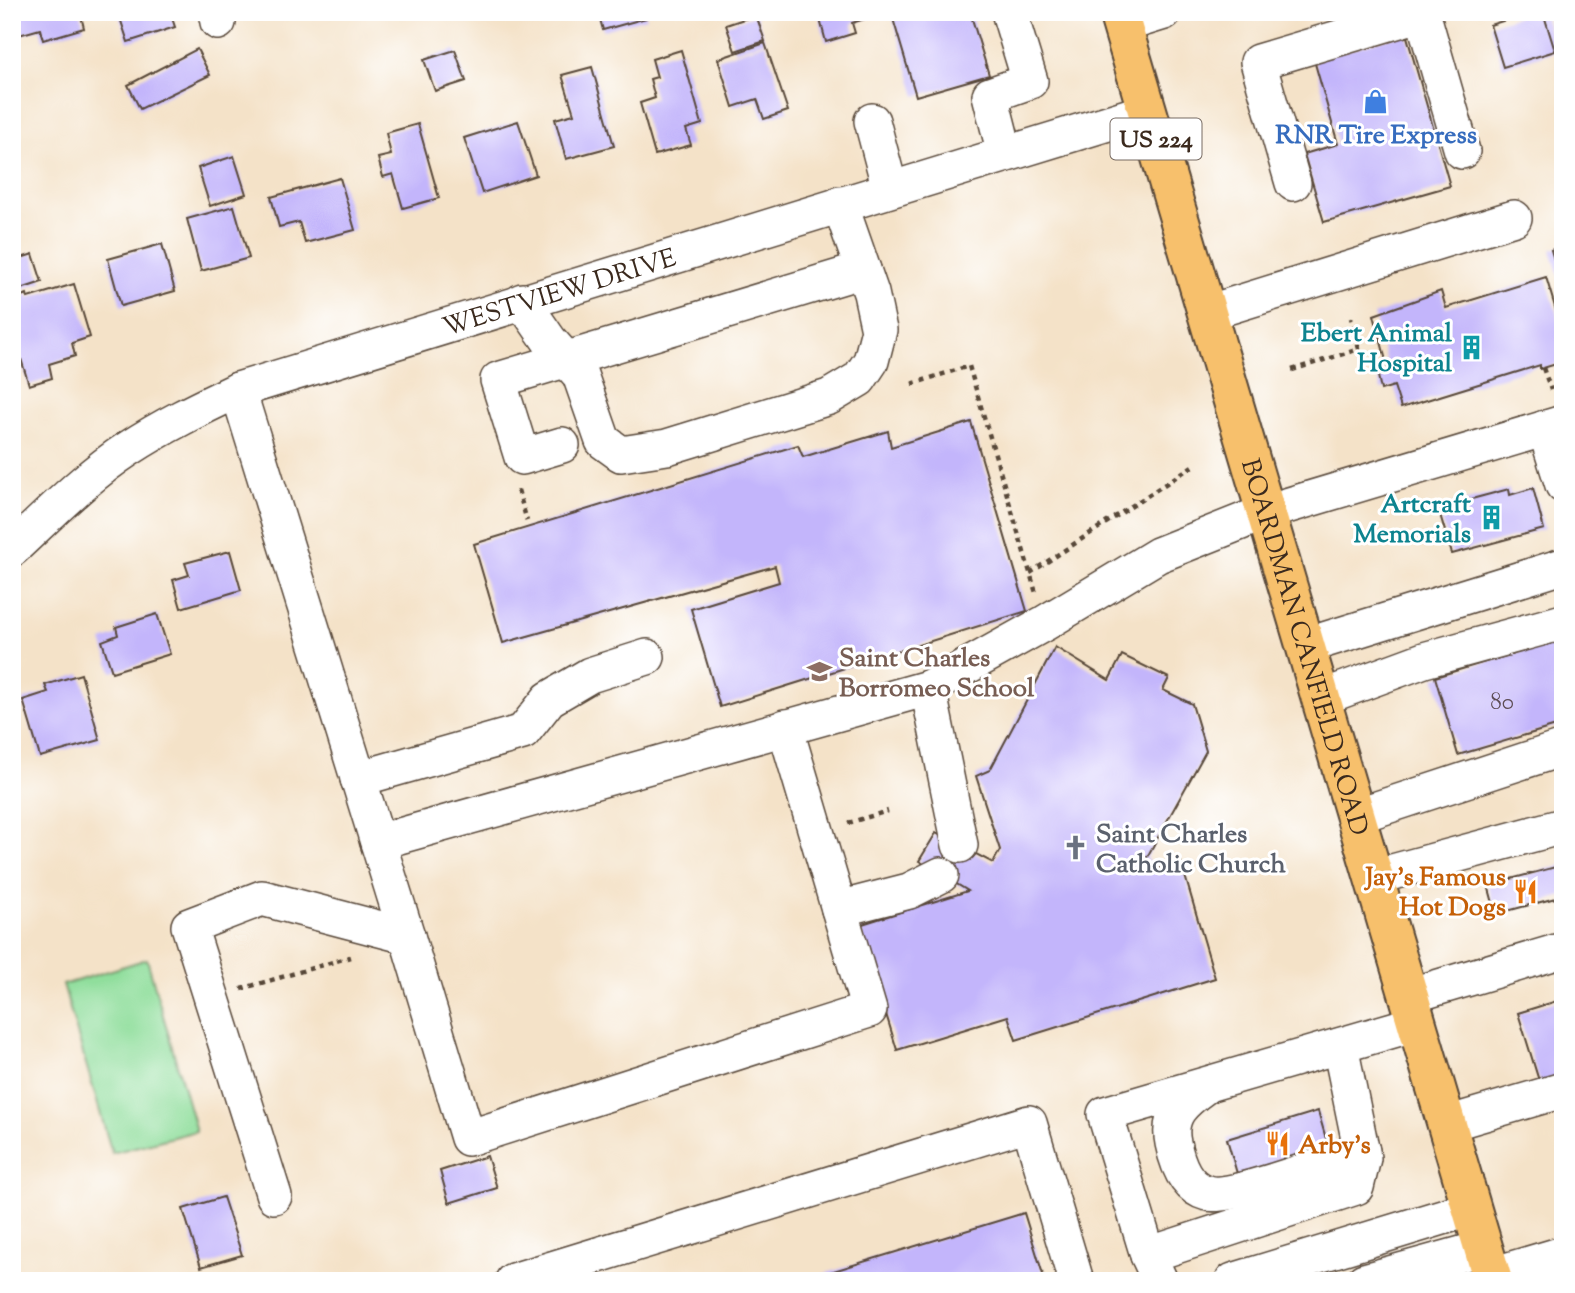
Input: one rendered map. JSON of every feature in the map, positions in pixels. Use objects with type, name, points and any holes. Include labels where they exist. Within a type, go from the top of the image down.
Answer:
[{"type":"main road","name":"BOARDMAN CANFIELD ROAD","points":[[1120,19],[1490,1268]]},
{"type":"street","points":[[1004,154],[990,95],[1030,81],[1009,12]]},
{"type":"street","points":[[1120,19],[1164,12]]},
{"type":"street","points":[[1293,183],[1258,62],[1422,13],[1462,151]]},
{"type":"street","name":"WESTVIEW DRIVE","points":[[12,549],[78,488],[126,450],[188,413],[238,390],[1147,111]]},
{"type":"street","points":[[872,121],[890,189]]},
{"type":"street","points":[[522,301],[580,375],[603,441],[621,454],[680,443],[829,397],[859,379],[871,361],[879,330],[863,270],[840,204]]},
{"type":"street","points":[[1207,313],[1514,218]]},
{"type":"street","points":[[562,444],[522,457],[498,380],[863,270]]},
{"type":"street","points":[[238,390],[468,1138],[869,1010],[785,726]]},
{"type":"street","points":[[378,842],[928,688],[1045,623],[1158,555],[1266,512],[1554,426],[1563,485]]},
{"type":"street","points":[[1306,646],[1563,566]]},
{"type":"street","points":[[1321,698],[1424,660],[1563,622]]},
{"type":"street","points":[[358,779],[523,732],[549,699],[590,675],[647,657]]},
{"type":"street","points":[[928,688],[960,845]]},
{"type":"street","points":[[1356,816],[1563,748]]},
{"type":"street","points":[[1374,877],[1563,826]]},
{"type":"street","points":[[839,909],[909,891],[941,875]]},
{"type":"street","points":[[274,1196],[190,926],[262,898],[407,936]]},
{"type":"street","points":[[1340,1046],[1362,1151],[1356,1187],[1154,1268],[1105,1114],[1340,1046],[1413,1009],[1563,950]]},
{"type":"street","points":[[1206,1085],[1185,1100],[1172,1117],[1171,1134],[1176,1159],[1188,1182],[1208,1194],[1237,1190],[1362,1151]]},
{"type":"street","points":[[1447,1124],[1563,1090]]},
{"type":"street","points":[[513,1281],[1029,1123],[1076,1281]]},
{"type":"street","points":[[1233,1281],[1472,1208]]},
{"type":"street","points":[[1367,1280],[1490,1268],[1563,1254]]},
{"type":"path","points":[[1292,370],[1359,349],[1351,318]]},
{"type":"path","points":[[912,384],[969,366],[1045,623]]},
{"type":"path","points":[[1543,368],[1550,390]]},
{"type":"path","points":[[1030,573],[1194,465]]},
{"type":"path","points":[[817,832],[888,811]]},
{"type":"path","points":[[212,998],[356,956]]},
{"type":"green space","points":[[147,959],[196,1131],[112,1153],[63,985]]},
{"type":"building","points":[[12,12],[80,12],[84,28],[43,40],[40,29],[12,37]]},
{"type":"building","points":[[118,12],[170,12],[175,27],[128,42]]},
{"type":"building","points":[[598,12],[644,12],[646,18],[603,30]]},
{"type":"building","points":[[818,12],[883,13],[852,23],[855,33],[826,42]]},
{"type":"building","points":[[891,12],[970,12],[989,75],[916,96]]},
{"type":"building","points":[[1531,12],[1543,12],[1555,51],[1503,67],[1490,25]]},
{"type":"building","points":[[756,15],[765,41],[735,51],[726,25]]},
{"type":"building","name":"RNR Tire Express","points":[[1406,33],[1450,186],[1324,222],[1304,154],[1338,144],[1314,60]]},
{"type":"building","points":[[765,43],[788,111],[764,119],[757,99],[733,107],[718,59]]},
{"type":"building","points":[[197,49],[210,75],[140,109],[128,85]]},
{"type":"building","points":[[455,50],[466,81],[435,91],[424,60]]},
{"type":"building","points":[[681,50],[702,124],[686,129],[691,145],[655,155],[640,103],[655,98],[650,79],[657,77],[652,59]]},
{"type":"building","points":[[592,67],[614,146],[566,159],[555,119],[574,114],[562,75]]},
{"type":"building","points":[[518,121],[536,175],[482,193],[464,138]]},
{"type":"building","points":[[418,124],[439,198],[403,208],[393,174],[383,177],[378,158],[391,155],[386,133]]},
{"type":"building","points":[[234,156],[246,194],[210,206],[198,168]]},
{"type":"building","points":[[340,178],[355,230],[305,243],[299,222],[279,227],[271,197]]},
{"type":"building","points":[[234,206],[249,258],[201,271],[187,219]]},
{"type":"building","points":[[162,244],[175,291],[121,306],[108,259]]},
{"type":"building","points":[[1563,246],[1563,286],[1562,286],[1551,250]]},
{"type":"building","points":[[33,254],[42,282],[12,292],[12,261]]},
{"type":"building","name":"Ebert Animal Hospital","points":[[1546,277],[1563,334],[1563,362],[1540,369],[1540,365],[1401,408],[1394,386],[1381,390],[1378,376],[1389,372],[1374,315],[1441,291],[1446,308]]},
{"type":"building","points":[[74,284],[90,337],[72,343],[75,356],[49,364],[52,378],[29,385],[12,329],[12,299],[27,294],[28,298]]},
{"type":"building","points":[[971,422],[1027,611],[720,707],[691,609],[779,582],[775,566],[503,643],[474,544],[798,445],[803,457],[888,431],[891,447]]},
{"type":"building","name":"Artcraft Memorials","points":[[1533,488],[1544,529],[1452,554],[1438,508],[1509,489],[1510,495]]},
{"type":"building","points":[[230,551],[241,590],[181,608],[173,580],[189,575],[185,563]]},
{"type":"building","points":[[157,614],[170,654],[112,672],[102,641],[118,635],[116,627]]},
{"type":"building","points":[[1563,639],[1563,724],[1458,755],[1435,677]]},
{"type":"building","name":"Saint Charles Catholic Church","points":[[1055,647],[1109,680],[1122,655],[1169,678],[1163,690],[1192,704],[1206,751],[1147,857],[1151,871],[1181,862],[1215,978],[1016,1040],[1008,1016],[897,1050],[859,925],[968,891],[919,861],[936,833],[993,863],[1000,850],[976,776],[990,770]]},
{"type":"building","points":[[81,674],[100,740],[40,757],[23,700],[48,692],[45,685]]},
{"type":"building","name":"Jay's Famous Hot Dogs","points":[[1563,865],[1563,896],[1496,914],[1488,885]]},
{"type":"building","points":[[1563,999],[1563,1077],[1540,1084],[1518,1013]]},
{"type":"building","name":"Arby's","points":[[1318,1111],[1329,1149],[1238,1177],[1227,1139]]},
{"type":"building","points":[[487,1156],[497,1188],[449,1203],[440,1171]]},
{"type":"building","points":[[223,1197],[242,1255],[201,1267],[183,1209]]},
{"type":"building","points":[[1024,1213],[1045,1281],[804,1281],[804,1280]]},
{"type":"place","name":"RNR Tire Express","points":[[1376,102]]},
{"type":"place","name":"Ebert Animal Hospital","points":[[1472,347]]},
{"type":"place","name":"Artcraft Memorials","points":[[1491,518]]},
{"type":"place","name":"Saint Charles Borromeo School","points":[[819,672]]},
{"type":"place","name":"Saint Charles Catholic Church","points":[[1076,848]]},
{"type":"place","name":"Jay's Famous Hot Dogs","points":[[1526,891]]},
{"type":"place","name":"Arby's","points":[[1278,1144]]}]
